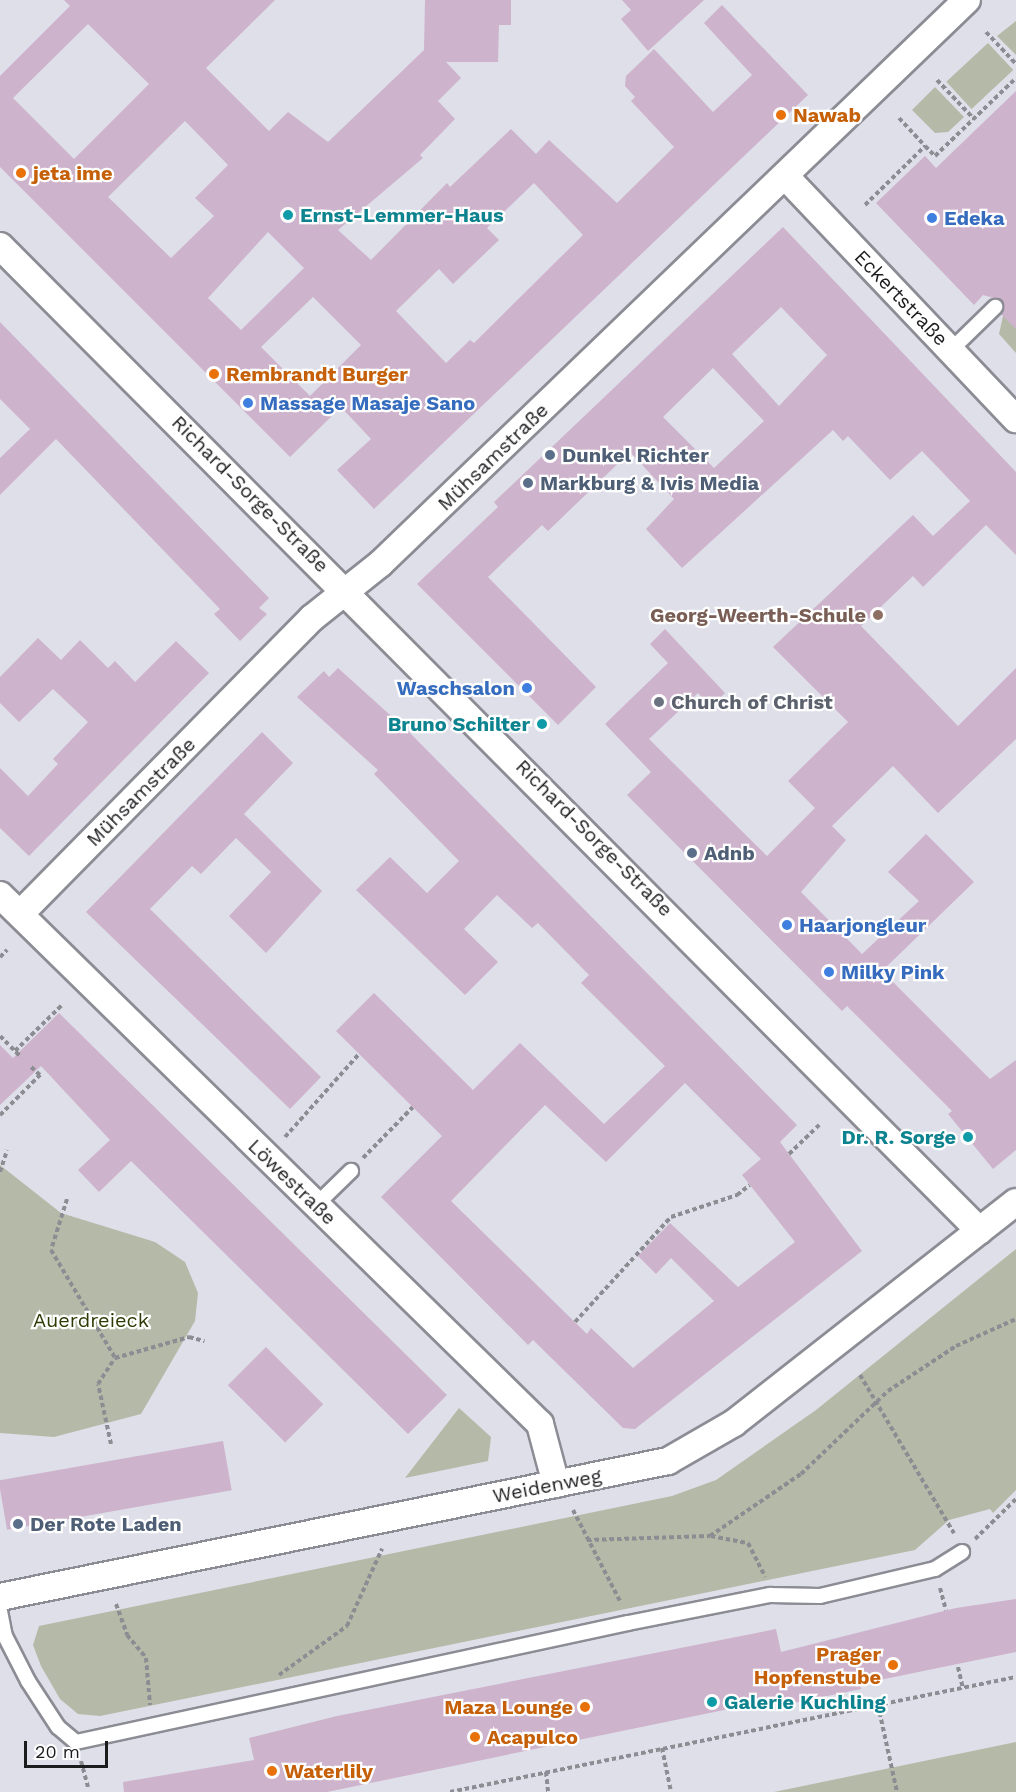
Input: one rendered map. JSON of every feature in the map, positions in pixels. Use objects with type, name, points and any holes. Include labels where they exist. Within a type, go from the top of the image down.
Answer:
[{"type":"street","name":"Mühsamstraße","points":[[20,914],[312,618],[347,591],[786,177],[965,1]]},
{"type":"street","name":"Eckertstraße","points":[[786,177],[1016,419]]},
{"type":"street","name":"Richard-Sorge-Straße","points":[[0,246],[347,591],[980,1231]]},
{"type":"street","name":"Löwestraße","points":[[0,895],[540,1424],[556,1484]]},
{"type":"street","name":"Weidenweg","points":[[0,1597],[668,1461],[700,1445],[1016,1202]]},
{"type":"lane","points":[[951,350],[995,307]]},
{"type":"lane","points":[[316,1205],[351,1171]]},
{"type":"lane","points":[[0,1611],[5,1636],[28,1681],[58,1727],[76,1742],[152,1730],[240,1704],[770,1595],[820,1596],[935,1569],[962,1552]]},
{"type":"path","points":[[986,32],[1016,64]]},
{"type":"path","points":[[899,118],[935,156],[1016,78]]},
{"type":"path","points":[[937,80],[974,119]]},
{"type":"path","points":[[865,205],[926,146]]},
{"type":"path","points":[[878,193],[881,197]]},
{"type":"path","points":[[0,957],[7,950]]},
{"type":"path","points":[[15,1051],[62,1005]]},
{"type":"path","points":[[0,1036],[21,1057]]},
{"type":"path","points":[[285,1137],[359,1054]]},
{"type":"path","points":[[0,1115],[40,1075],[31,1067]]},
{"type":"path","points":[[351,1171],[413,1107]]},
{"type":"path","points":[[789,1154],[819,1125]]},
{"type":"path","points":[[0,1172],[7,1150]]},
{"type":"path","points":[[575,1322],[671,1217],[737,1195],[750,1185]]},
{"type":"path","points":[[67,1199],[51,1250],[115,1358]]},
{"type":"path","points":[[710,1536],[801,1474],[879,1398],[956,1346],[1016,1319]]},
{"type":"path","points":[[111,1444],[98,1384],[115,1358],[189,1336],[204,1341]]},
{"type":"path","points":[[860,1375],[879,1398],[962,1552],[1016,1499]]},
{"type":"path","points":[[573,1510],[628,1623]]},
{"type":"path","points":[[587,1540],[710,1536],[748,1543],[766,1581]]},
{"type":"path","points":[[276,1678],[347,1626],[382,1549]]},
{"type":"path","points":[[116,1604],[127,1635],[146,1658],[152,1730]]},
{"type":"path","points":[[958,1668],[963,1688]]},
{"type":"path","points":[[450,1792],[1016,1677]]},
{"type":"path","points":[[878,1705],[897,1792]]},
{"type":"path","points":[[662,1748],[671,1792]]},
{"type":"path","points":[[546,1772],[548,1792]]},
{"type":"green space","points":[[1016,21],[1016,55],[997,36]]},
{"type":"green space","points":[[988,43],[1013,70],[972,109],[946,82]]},
{"type":"green space","points":[[935,87],[964,117],[948,132],[935,133],[912,110]]},
{"type":"green space","points":[[1003,316],[1016,323],[1016,353],[999,334]]},
{"type":"green space","name":"Auerdreieck","points":[[0,1165],[61,1213],[155,1242],[185,1262],[198,1293],[195,1321],[141,1414],[54,1437],[0,1433]]},
{"type":"green space","points":[[1016,1249],[1016,1490],[993,1513],[990,1509],[949,1520],[915,1550],[100,1716],[78,1714],[60,1699],[41,1666],[33,1645],[39,1626],[672,1496],[716,1480],[816,1410]]},
{"type":"green space","points":[[459,1408],[491,1437],[488,1461],[405,1478]]},
{"type":"green space","points":[[1016,1742],[1016,1792],[774,1792]]},
{"type":"building","points":[[64,0],[275,0],[206,68],[269,131],[288,112],[328,142],[424,50],[425,0],[511,0],[511,25],[499,25],[498,62],[446,62],[461,78],[438,101],[455,119],[420,155],[423,158],[338,230],[371,260],[447,183],[450,187],[511,129],[536,154],[549,140],[617,203],[674,147],[631,101],[635,97],[625,86],[626,76],[654,49],[713,112],[752,75],[704,23],[722,5],[808,95],[374,509],[337,470],[371,439],[341,407],[290,457],[0,167],[0,76],[70,6]],"holes":[[[88,24],[149,84],[74,159],[13,98]],[[185,121],[228,165],[195,198],[214,216],[171,258],[108,197]],[[534,183],[583,235],[474,343],[470,340],[446,363],[396,311],[439,269],[453,284],[499,240],[487,228]],[[268,232],[304,268],[241,330],[208,298]],[[313,297],[361,345],[310,396],[261,347]]]},
{"type":"building","points":[[622,0],[704,0],[648,51],[621,19],[631,10]]},
{"type":"building","points":[[1016,91],[1016,329],[1001,314],[1001,300],[983,295],[974,305],[876,203],[925,156],[936,168]]},
{"type":"building","points":[[783,227],[1016,472],[1016,555],[986,525],[923,587],[913,576],[861,626],[958,726],[1016,668],[1016,739],[938,813],[893,766],[832,826],[846,840],[801,892],[862,954],[919,901],[888,872],[926,834],[974,882],[882,971],[990,1079],[1016,1060],[1016,1150],[993,1169],[948,1114],[952,1111],[847,1006],[842,1011],[627,795],[651,772],[605,724],[668,663],[650,644],[665,629],[725,693],[711,706],[698,693],[649,739],[767,856],[815,808],[788,781],[848,722],[773,647],[913,515],[933,536],[970,501],[922,451],[890,480],[848,436],[843,441],[833,430],[682,568],[646,529],[674,499],[630,452],[548,531],[542,525],[488,577],[596,687],[558,725],[417,584],[498,507],[494,502]],"holes":[[[781,307],[827,355],[779,406],[732,354]],[[713,368],[764,421],[714,468],[663,417]]]},
{"type":"building","points":[[0,322],[269,598],[259,608],[267,614],[240,641],[214,614],[220,609],[56,439],[0,495],[0,458],[30,429],[0,399]]},
{"type":"building","points":[[38,638],[61,660],[80,640],[108,668],[115,661],[135,682],[176,641],[209,673],[29,856],[0,828],[0,768],[28,796],[58,764],[53,759],[88,722],[53,689],[19,722],[0,703],[0,677]]},
{"type":"building","points":[[338,668],[410,733],[797,1125],[780,1142],[862,1251],[635,1429],[623,1428],[533,1340],[528,1345],[381,1197],[442,1136],[336,1031],[374,993],[473,1090],[520,1043],[604,1124],[665,1066],[581,983],[589,975],[538,923],[532,928],[497,895],[464,929],[498,962],[465,995],[356,890],[390,857],[427,893],[459,861],[374,774],[378,770],[297,697],[324,671],[329,677]],"holes":[[[685,1083],[761,1159],[742,1175],[795,1242],[738,1287],[670,1223],[638,1256],[656,1274],[671,1258],[714,1301],[633,1368],[591,1328],[587,1334],[451,1201],[545,1105],[606,1162]]]},
{"type":"building","points":[[262,732],[293,763],[244,814],[322,891],[266,953],[229,916],[271,872],[236,838],[201,874],[192,866],[150,909],[321,1077],[290,1109],[86,912]]},
{"type":"building","points":[[59,1013],[447,1395],[408,1434],[131,1161],[99,1192],[78,1170],[110,1140],[41,1066],[0,1105],[0,1045],[13,1058]]},
{"type":"building","points":[[266,1347],[323,1404],[285,1442],[228,1385]]},
{"type":"building","points":[[223,1441],[232,1490],[7,1530],[0,1480]]},
{"type":"building","points":[[1016,1599],[1016,1652],[860,1684],[861,1689],[789,1704],[787,1697],[327,1792],[124,1792],[123,1782],[254,1760],[249,1738],[337,1716],[776,1629],[781,1652],[956,1608]]},
{"type":"place","name":"Nawab","points":[[781,115]]},
{"type":"place","name":"jeta ime","points":[[21,173]]},
{"type":"place","name":"Ernst-Lemmer-Haus","points":[[288,215]]},
{"type":"place","name":"Edeka","points":[[932,218]]},
{"type":"place","name":"Rembrandt Burger","points":[[214,374]]},
{"type":"place","name":"Massage Masaje Sano","points":[[248,403]]},
{"type":"place","name":"Dunkel Richter","points":[[550,455]]},
{"type":"place","name":"Markburg & Ivis Media","points":[[528,483]]},
{"type":"place","name":"Georg-Weerth-Schule","points":[[878,615]]},
{"type":"place","name":"Waschsalon","points":[[527,688]]},
{"type":"place","name":"Church of Christ","points":[[659,702]]},
{"type":"place","name":"Bruno Schilter","points":[[542,724]]},
{"type":"place","name":"Adnb","points":[[692,853]]},
{"type":"place","name":"Haarjongleur","points":[[787,925]]},
{"type":"place","name":"Milky Pink","points":[[829,972]]},
{"type":"place","name":"Dr. R. Sorge","points":[[968,1137]]},
{"type":"place","name":"Der Rote Laden","points":[[18,1524]]},
{"type":"place","name":"Prager Hopfenstube","points":[[893,1665]]},
{"type":"place","name":"Galerie Kuchling","points":[[712,1702]]},
{"type":"place","name":"Maza Lounge","points":[[585,1707]]},
{"type":"place","name":"Acapulco","points":[[475,1737]]},
{"type":"place","name":"Waterlily","points":[[272,1771]]}]
